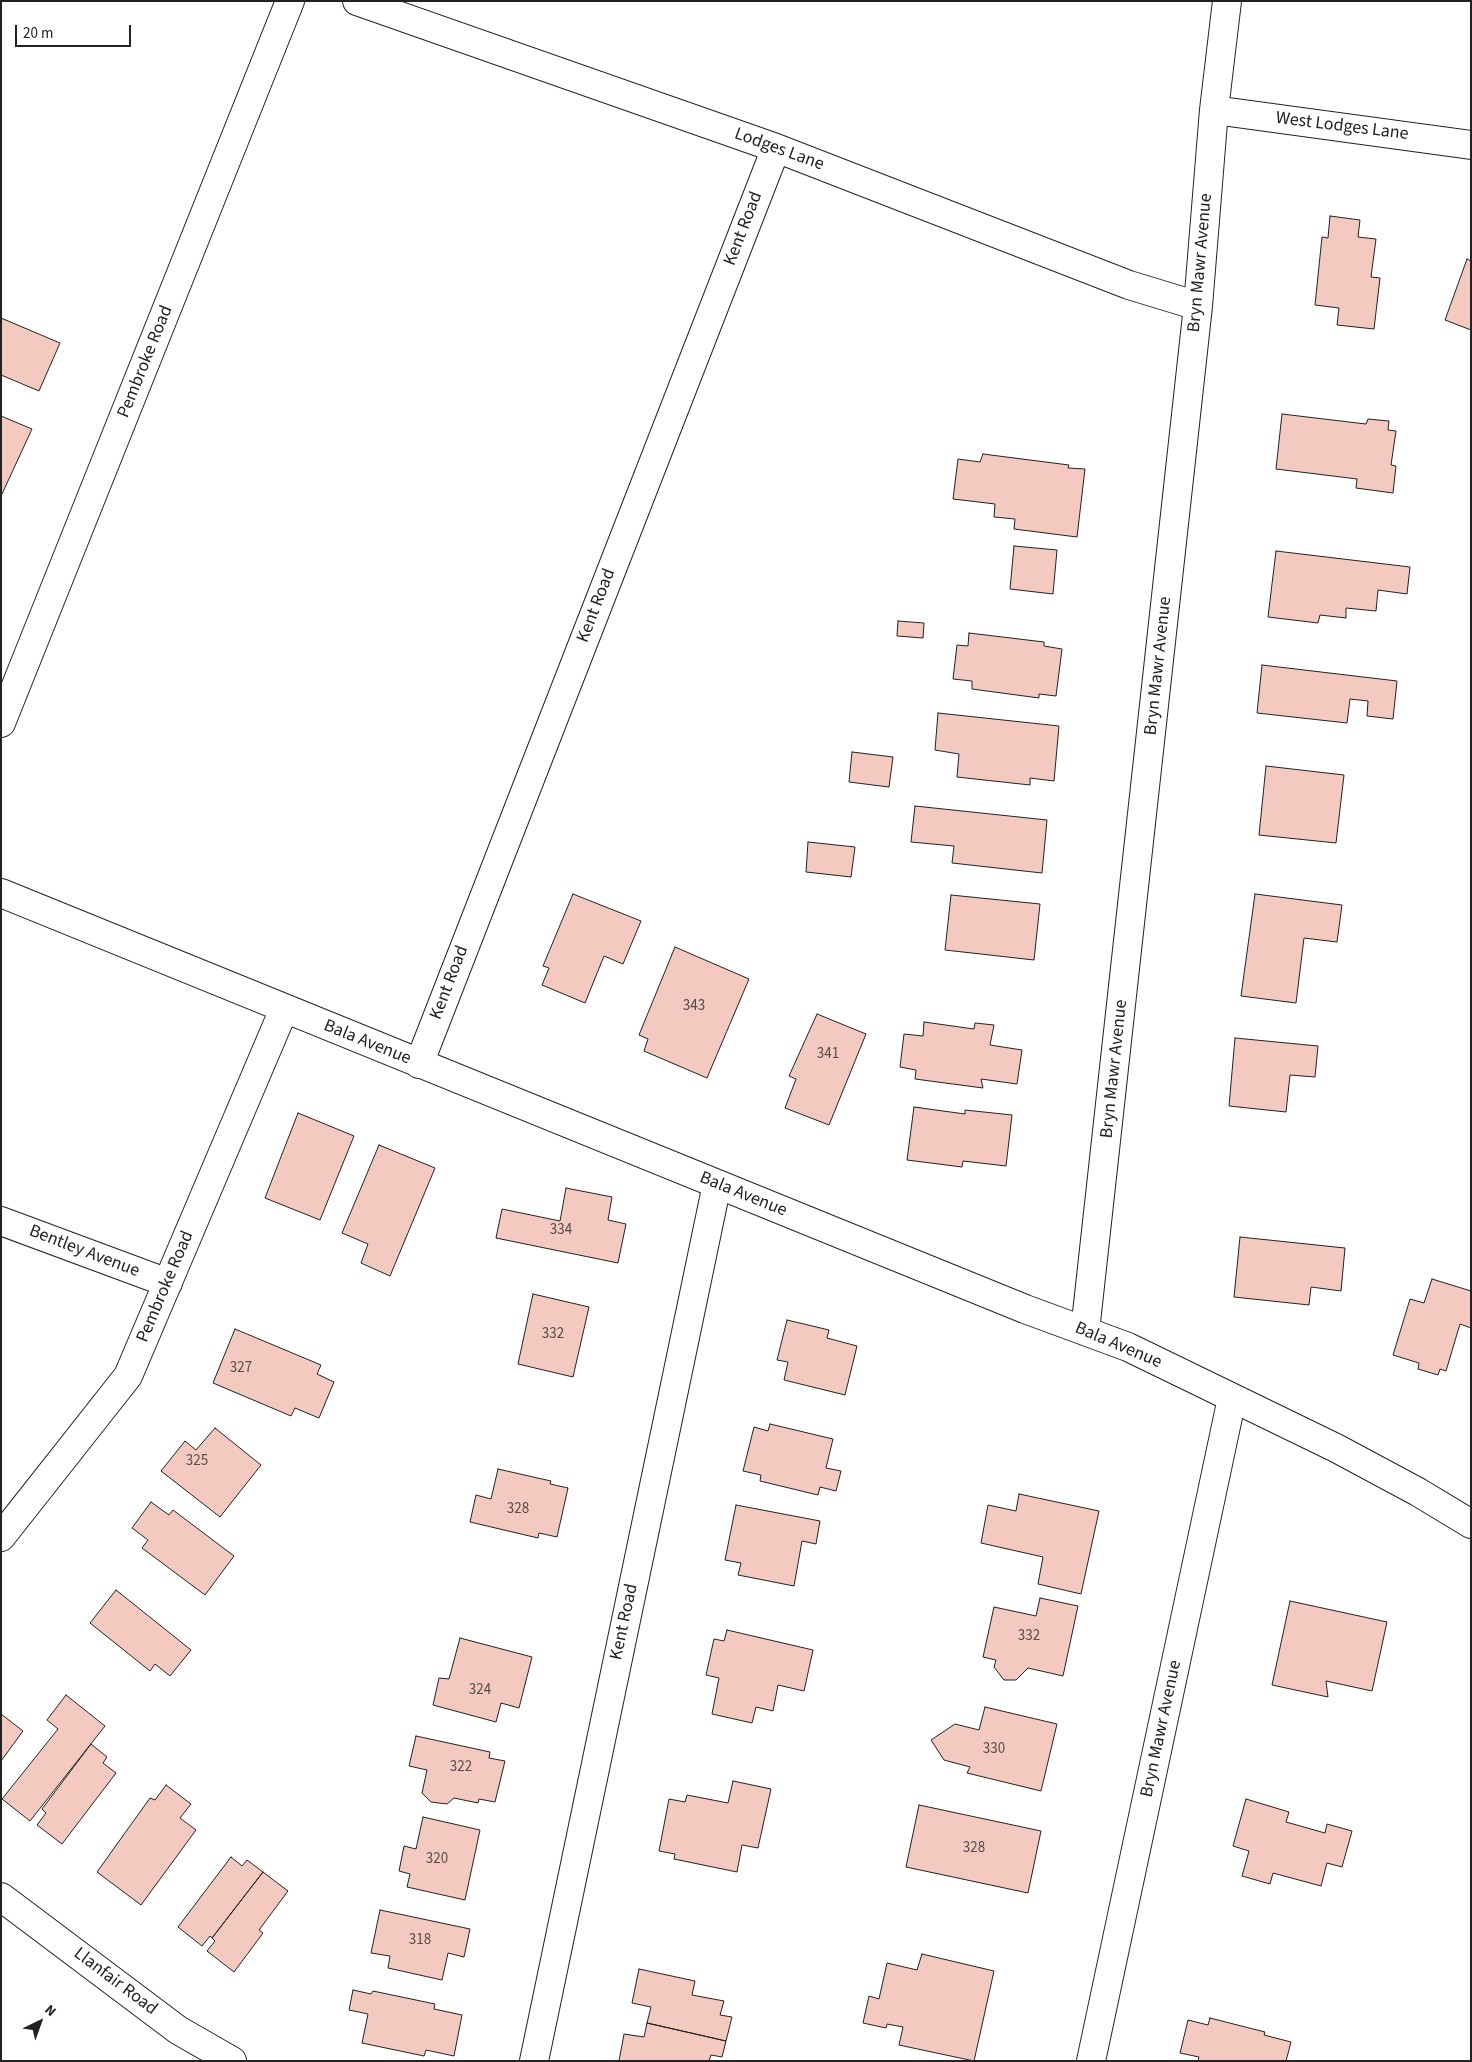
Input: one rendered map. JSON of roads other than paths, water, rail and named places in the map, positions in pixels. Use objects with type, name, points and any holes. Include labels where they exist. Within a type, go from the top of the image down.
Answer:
[{"type":"street","name":"Pembroke Road","points":[[1,723],[290,1]]},
{"type":"street","name":"Lodges Lane","points":[[357,1],[776,148],[1129,285],[1198,306]]},
{"type":"street","name":"Bryn Mawr Avenue","points":[[1085,1331],[1198,306],[1214,110],[1227,1]]},
{"type":"street","name":"West Lodges Lane","points":[[1214,110],[1471,145]]},
{"type":"street","name":"Kent Road","points":[[419,1064],[776,148]]},
{"type":"street","name":"Bala Avenue","points":[[1,893],[1025,1309],[1128,1347],[1336,1448],[1418,1492],[1471,1524]]},
{"type":"street","name":"Pembroke Road","points":[[1,1537],[128,1376],[284,1009]]},
{"type":"street","name":"Kent Road","points":[[534,2061],[717,1184]]},
{"type":"street","name":"Bentley Avenue","points":[[1,1221],[168,1283]]},
{"type":"street","name":"Bryn Mawr Avenue","points":[[1091,2061],[1232,1398]]},
{"type":"street","name":"Llanfair Road","points":[[1,1897],[178,2030],[232,2061]]}]
